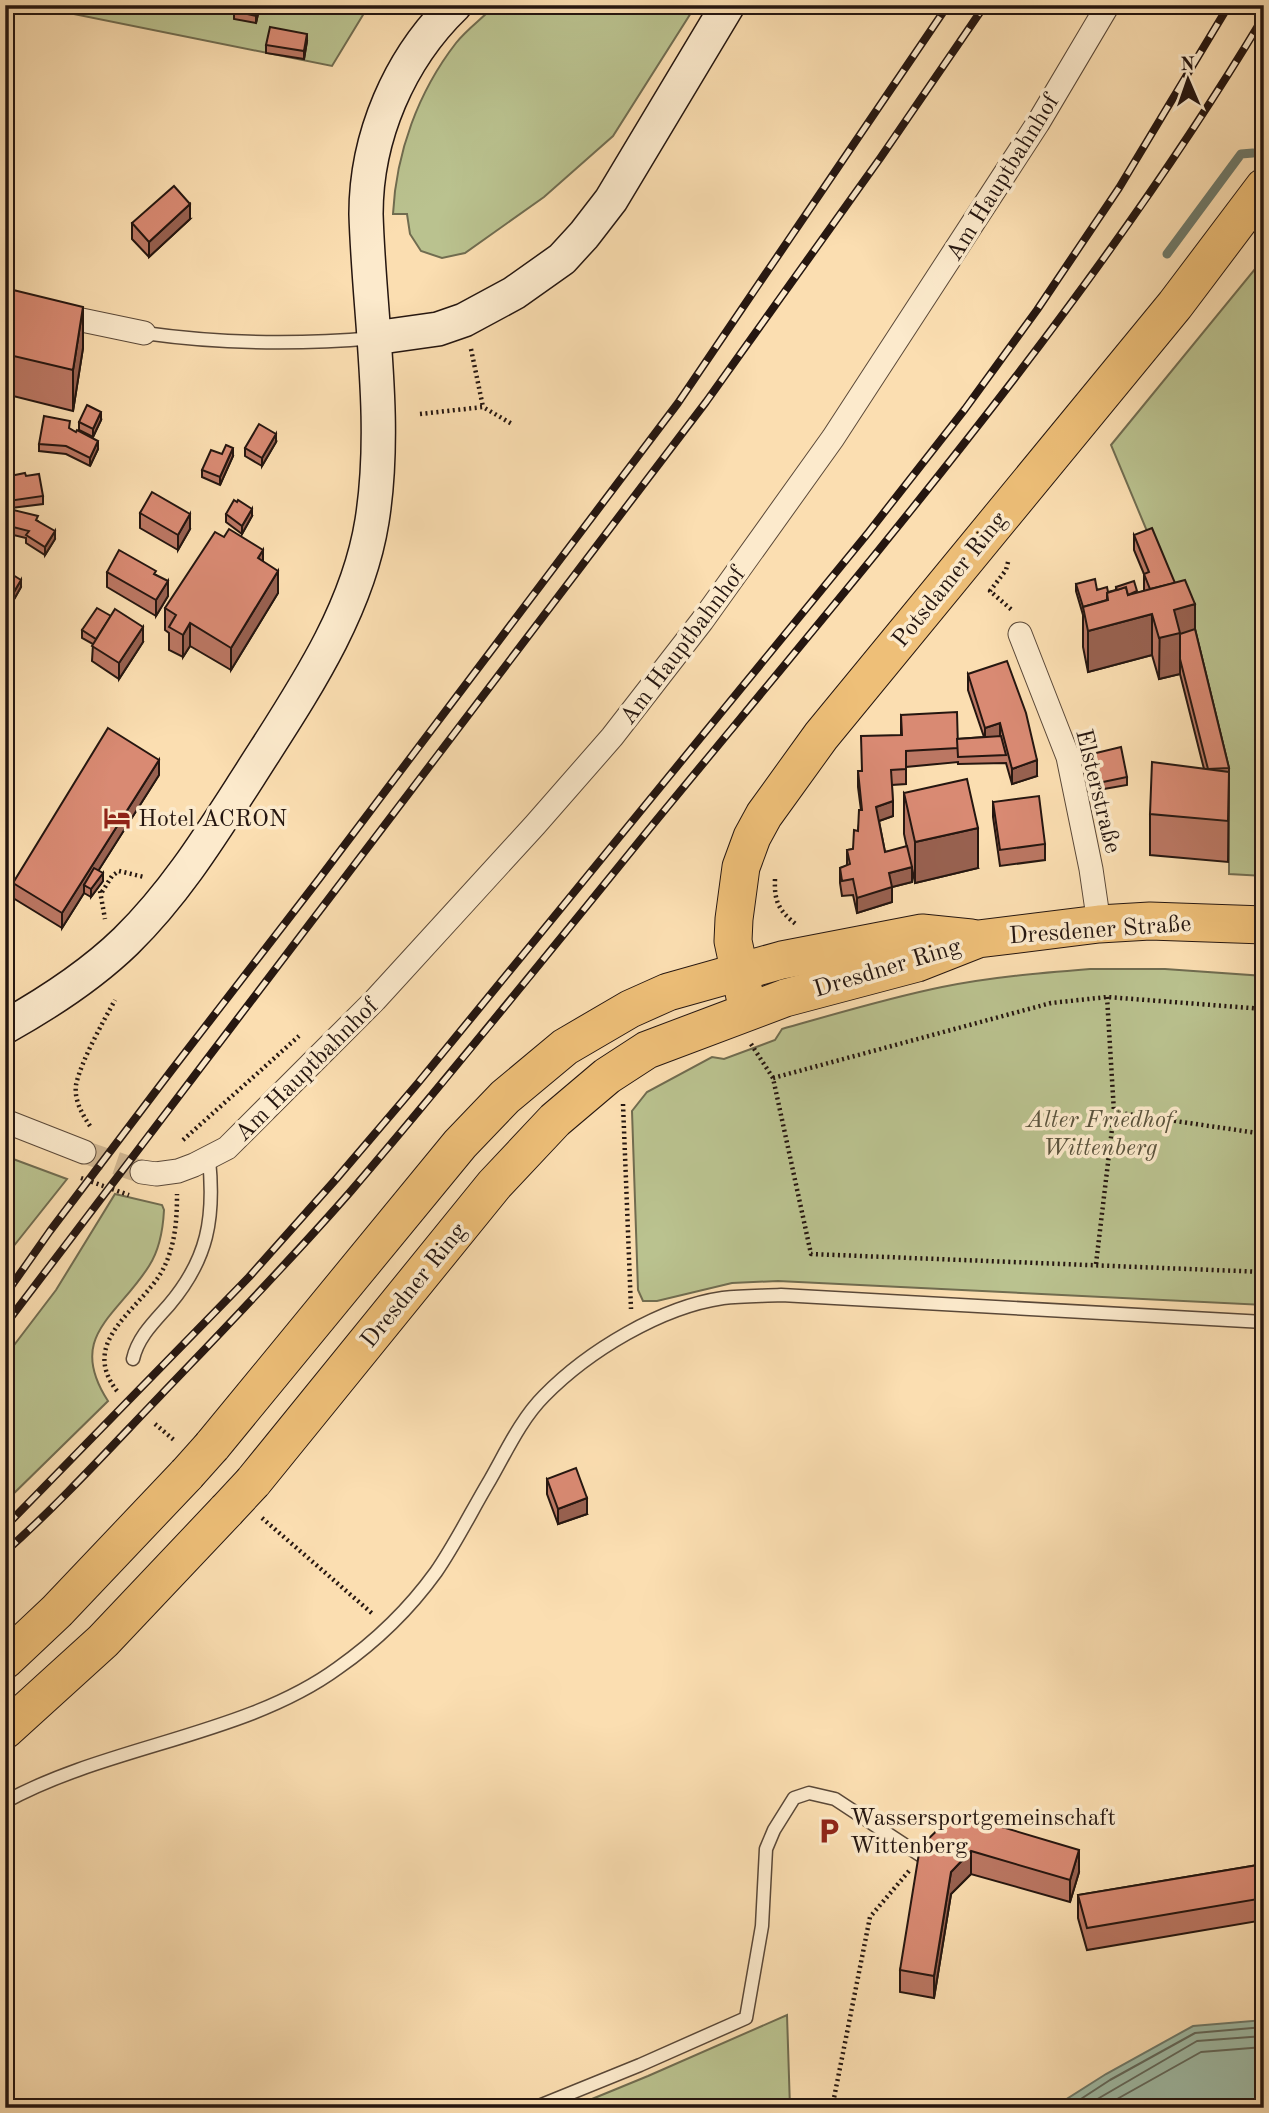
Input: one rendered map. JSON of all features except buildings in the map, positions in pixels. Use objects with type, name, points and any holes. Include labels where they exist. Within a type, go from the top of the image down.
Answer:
[{"type":"main road","name":"Potsdamer Ring","points":[[749,1025],[733,941],[734,919],[741,867],[752,837],[777,794],[891,649],[1175,305],[1264,187]]},
{"type":"main road","name":"Dresdener Straße","points":[[978,939],[1099,924],[1178,920],[1264,925]]},
{"type":"main road","name":"Dresdner Ring","points":[[5,1660],[86,1582],[432,1176],[505,1097],[565,1047],[630,1009],[668,992],[739,971],[922,933],[978,939]]},
{"type":"main road","name":"Dresdner Ring","points":[[5,1730],[103,1641],[247,1503],[494,1185],[555,1120],[607,1076],[648,1050],[749,1025],[785,998],[917,963],[978,939]]},
{"type":"street","points":[[5,1027],[40,1007],[98,965],[133,934],[175,888],[285,719],[330,641],[353,589],[372,524],[377,484],[374,338],[366,214],[372,150],[403,74],[432,32],[455,5]]},
{"type":"street","points":[[374,338],[438,329],[464,320],[514,293],[562,259],[611,200],[728,5]]},
{"type":"street","name":"Am Hauptbahnhof","points":[[142,1172],[156,1174],[178,1171],[209,1159],[227,1148],[250,1127],[375,1000],[535,825],[659,679],[841,427],[1038,123],[1108,5]]},
{"type":"street","points":[[5,304],[144,333]]},
{"type":"street","name":"Elsterstraße","points":[[1020,635],[1068,757],[1091,869],[1099,924]]},
{"type":"street","points":[[5,1121],[89,1142]]},
{"type":"lane","points":[[144,333],[259,344],[303,344],[374,338]]},
{"type":"lane","points":[[133,1359],[136,1344],[185,1286],[198,1263],[209,1229],[212,1194],[209,1159]]},
{"type":"lane","points":[[5,1802],[96,1763],[225,1722],[282,1700],[337,1669],[388,1627],[436,1571],[522,1426],[544,1396],[594,1354],[676,1311],[723,1298],[781,1295],[1264,1322]]},
{"type":"lane","points":[[534,2108],[746,2018],[762,1926],[766,1849],[774,1830],[794,1798],[809,1793],[835,1798],[920,1855]]},
{"type":"path","points":[[471,349],[483,407]]},
{"type":"path","points":[[420,414],[483,407],[512,424]]},
{"type":"path","points":[[1010,550],[1006,570],[990,591],[1016,613],[1020,635]]},
{"type":"path","points":[[105,920],[101,905],[102,892],[112,876],[120,871],[175,888]]},
{"type":"path","points":[[95,889],[102,892]]},
{"type":"path","points":[[773,1078],[1051,1003],[1107,997],[1264,1009]]},
{"type":"path","points":[[1096,1264],[1114,1112],[1107,997]]},
{"type":"path","points":[[89,1142],[79,1110],[76,1087],[95,1038],[115,1000]]},
{"type":"path","points":[[749,1025],[773,1078],[811,1254],[1264,1272]]},
{"type":"path","points":[[177,1145],[300,1034]]},
{"type":"path","points":[[623,1100],[629,1295],[634,1331]]},
{"type":"path","points":[[1114,1112],[1264,1134]]},
{"type":"path","points":[[117,1391],[107,1380],[103,1365],[104,1351],[108,1338],[147,1291],[170,1254],[176,1232],[178,1171]]},
{"type":"path","points":[[155,1424],[193,1455]]},
{"type":"path","points":[[247,1503],[388,1627]]},
{"type":"path","points":[[832,2108],[870,1917],[897,1888],[920,1855]]},
{"type":"green space","points":[[45,5],[369,5],[332,66],[44,8]]},
{"type":"green space","points":[[495,5],[696,5],[613,136],[544,197],[465,253],[442,258],[421,251],[410,234],[407,214],[393,214],[399,168],[411,124],[431,82],[456,43]]},
{"type":"green space","points":[[1264,258],[1264,876],[1229,874],[1229,783],[1152,543],[1111,445]]},
{"type":"green space","name":"Alter Friedhof Wittenberg","points":[[1090,969],[1165,969],[1264,976],[1264,1305],[778,1281],[732,1283],[657,1301],[643,1301],[638,1290],[632,1111],[647,1092],[712,1057],[724,1059],[775,1040],[782,1029],[842,1012],[960,984]]},
{"type":"green space","points":[[5,1156],[67,1179],[5,1257]]},
{"type":"green space","points":[[115,1194],[162,1205],[164,1210],[160,1239],[153,1260],[101,1328],[94,1343],[92,1360],[96,1379],[108,1401],[5,1502],[5,1357],[56,1290]]},
{"type":"green space","points":[[787,2015],[790,2108],[570,2108],[648,2076]]},
{"type":"water","points":[[1264,2020],[1264,2108],[1059,2108],[1062,2102],[1106,2074],[1193,2026]]},
{"type":"waterway","points":[[1167,254],[1241,154],[1253,153]]},
{"type":"tunnel","points":[[84,1152],[142,1172]]},
{"type":"railway","points":[[5,1295],[50,1231],[678,403],[948,5]]},
{"type":"railway","points":[[5,1325],[706,402],[881,157],[985,5]]},
{"type":"railway","points":[[5,1527],[249,1277],[337,1178],[418,1083],[868,533],[965,409],[1037,310],[1119,188],[1229,5]]},
{"type":"railway","points":[[5,1552],[84,1475],[305,1243],[502,1011],[893,533],[1050,332],[1196,124],[1264,16]]},
{"type":"place","name":"Hotel ACRON","points":[[117,818]]},
{"type":"place","name":"Wassersportgemeinschaft Wittenberg","points":[[829,1831]]}]
